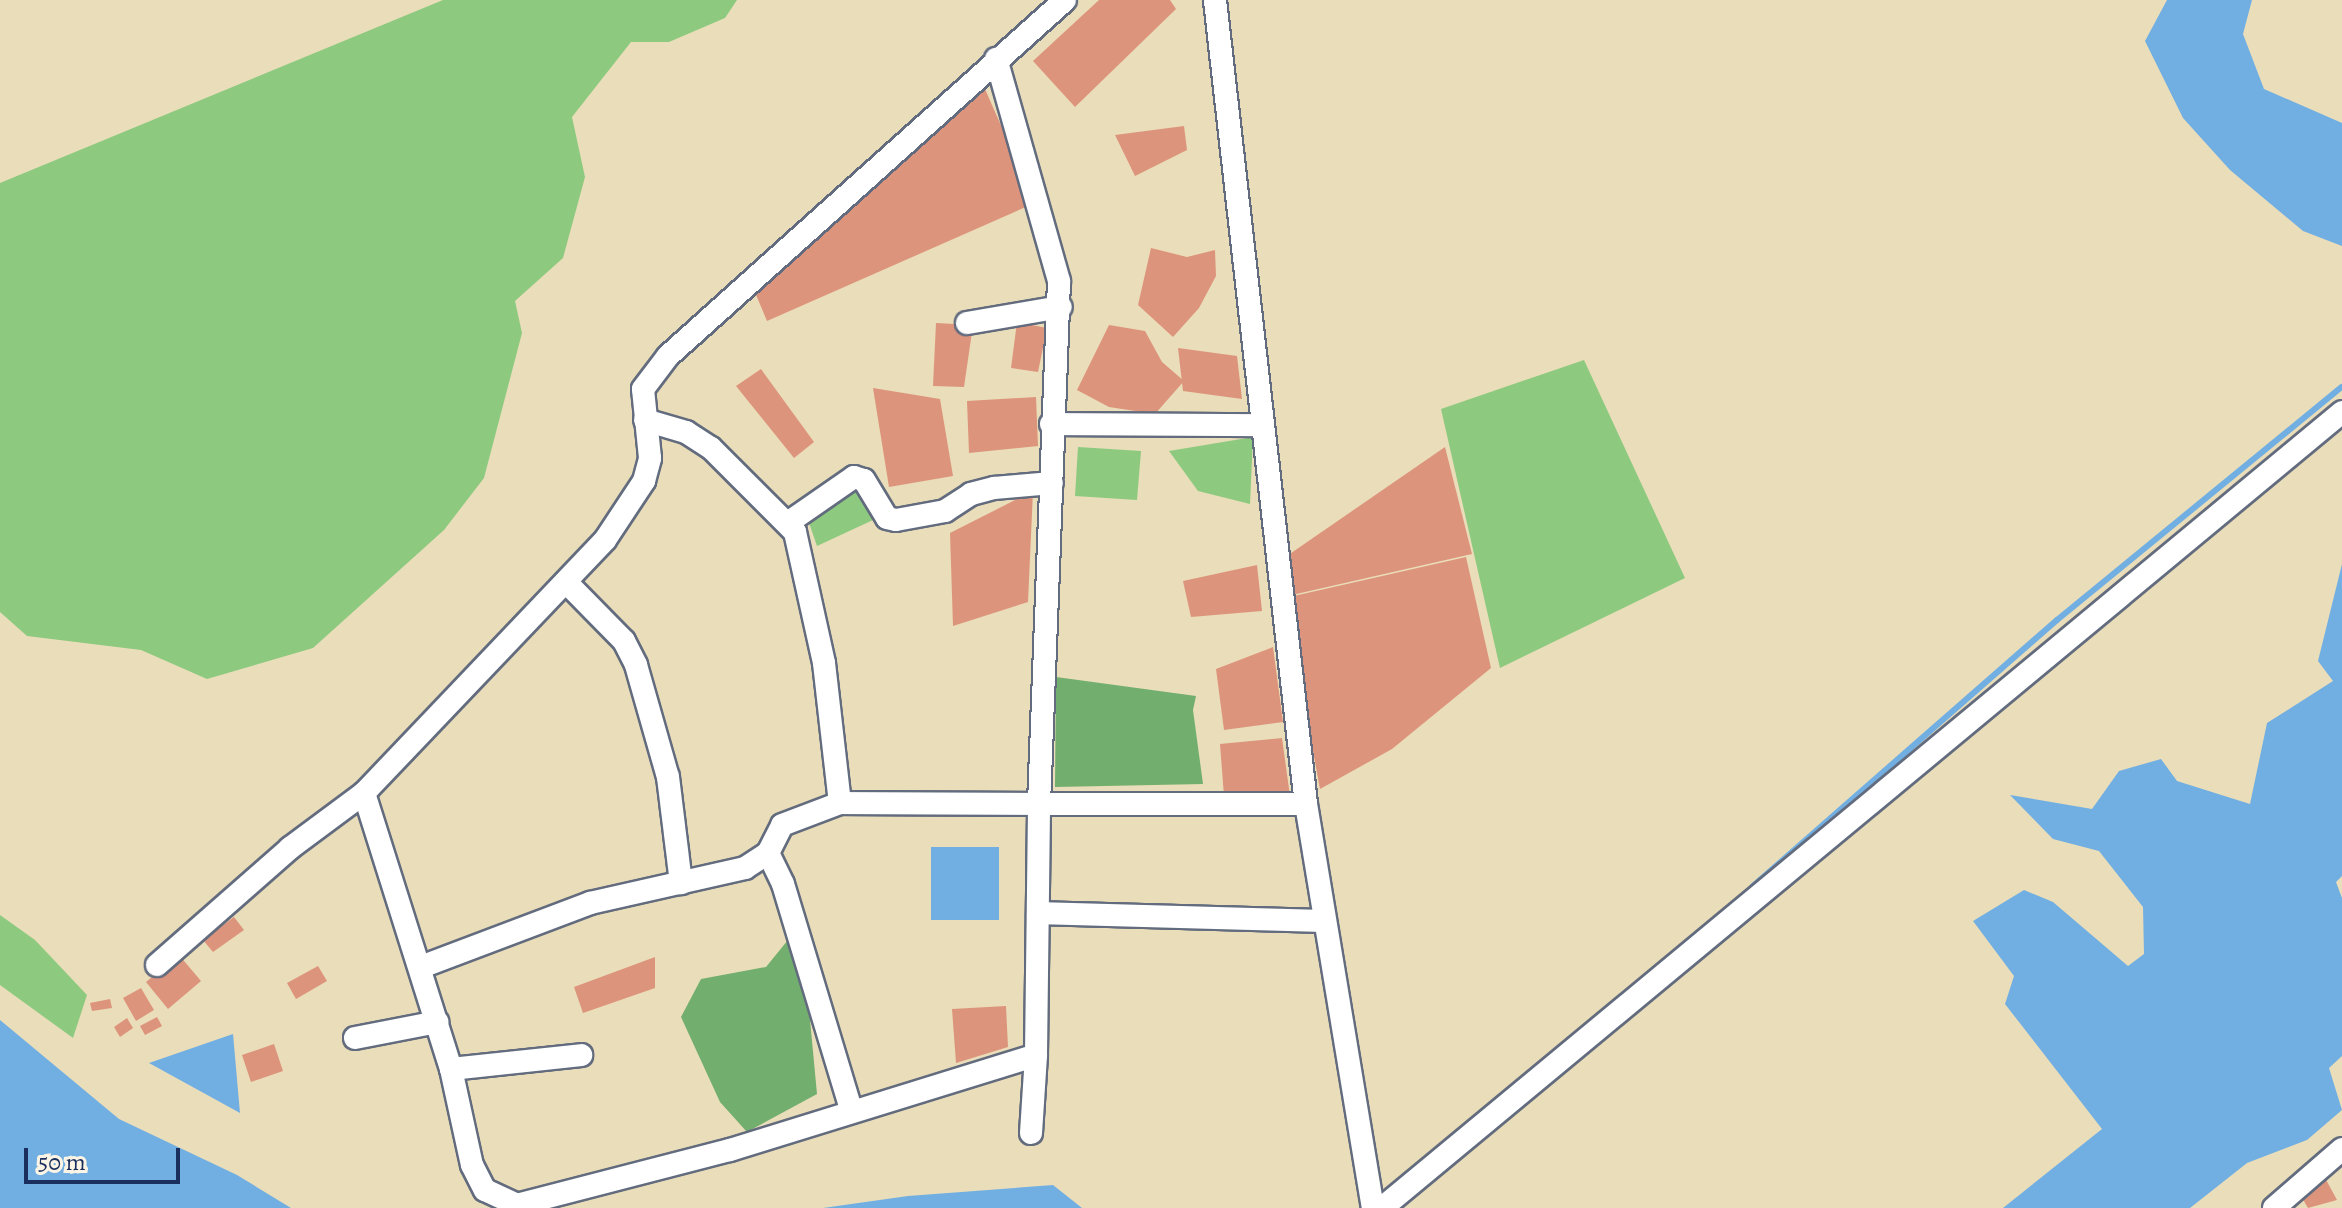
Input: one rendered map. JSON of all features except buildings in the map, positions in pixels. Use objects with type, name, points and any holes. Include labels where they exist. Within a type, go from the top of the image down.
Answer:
[{"type":"street","points":[[157,965],[290,848],[364,793],[605,540],[644,481],[650,458],[643,389],[668,356],[1065,0]]},
{"type":"street","points":[[1215,0],[1306,804],[1322,921],[1373,1208]]},
{"type":"street","points":[[996,59],[1049,236],[1061,307],[1051,424],[1052,483],[1039,804],[1036,1055],[1031,1133]]},
{"type":"street","points":[[967,323],[1061,307]]},
{"type":"street","points":[[1382,1208],[2342,412]]},
{"type":"street","points":[[645,420],[686,432],[711,448],[789,522],[799,541],[815,612],[840,803]]},
{"type":"street","points":[[1051,424],[1263,425]]},
{"type":"street","points":[[789,522],[854,477],[864,480],[887,518],[896,520],[945,511],[971,494],[994,488],[1052,483]]},
{"type":"street","points":[[567,583],[624,641],[636,665],[668,777],[681,883]]},
{"type":"street","points":[[364,793],[451,1069],[476,1174],[485,1190],[517,1206],[852,1112],[1036,1055]]},
{"type":"street","points":[[421,967],[566,910],[745,868],[768,853],[782,825],[840,803],[1306,804]]},
{"type":"street","points":[[768,853],[783,884],[852,1112]]},
{"type":"street","points":[[1038,913],[1322,921]]},
{"type":"street","points":[[355,1038],[437,1022]]},
{"type":"street","points":[[451,1069],[581,1055]]},
{"type":"street","points":[[2280,1206],[2342,1149]]},
{"type":"green space","points":[[443,0],[737,0],[725,18],[669,42],[631,42],[572,117],[585,177],[563,258],[515,301],[522,333],[484,478],[444,530],[313,648],[207,679],[141,650],[27,636],[0,612],[0,183]]},
{"type":"green space","points":[[1584,360],[1685,578],[1500,668],[1441,409]]},
{"type":"green space","points":[[1253,437],[1250,504],[1198,491],[1169,451]]},
{"type":"green space","points":[[1078,447],[1141,451],[1137,500],[1075,496]]},
{"type":"green space","points":[[859,484],[873,520],[817,546],[807,517]]},
{"type":"green space","points":[[1056,677],[1196,696],[1193,710],[1203,784],[1055,787]]},
{"type":"green space","points":[[0,915],[35,940],[87,995],[73,1038],[0,985]]},
{"type":"green space","points":[[801,924],[817,1094],[747,1132],[720,1102],[681,1017],[701,979],[766,967]]},
{"type":"water","points":[[2167,0],[2252,0],[2243,34],[2264,89],[2342,123],[2342,246],[2303,231],[2230,170],[2183,118],[2145,41]]},
{"type":"water","points":[[2342,564],[2342,876],[2336,882],[2342,898],[2342,1056],[2329,1068],[2342,1110],[2307,1140],[2247,1163],[2190,1208],[2003,1208],[2102,1129],[2005,1004],[2014,976],[1973,921],[2024,890],[2053,902],[2128,966],[2144,954],[2143,907],[2099,851],[2053,839],[2010,795],[2092,809],[2119,771],[2161,759],[2177,781],[2250,804],[2267,723],[2333,681],[2318,661]]},
{"type":"water","points":[[931,847],[999,847],[999,920],[931,920]]},
{"type":"water","points":[[0,1020],[119,1119],[237,1175],[291,1208],[0,1208]]},
{"type":"water","points":[[233,1034],[240,1113],[149,1063]]},
{"type":"water","points":[[1053,1185],[1082,1208],[823,1208],[908,1196]]},
{"type":"waterway","points":[[1753,886],[2057,620],[2342,387]]}]
